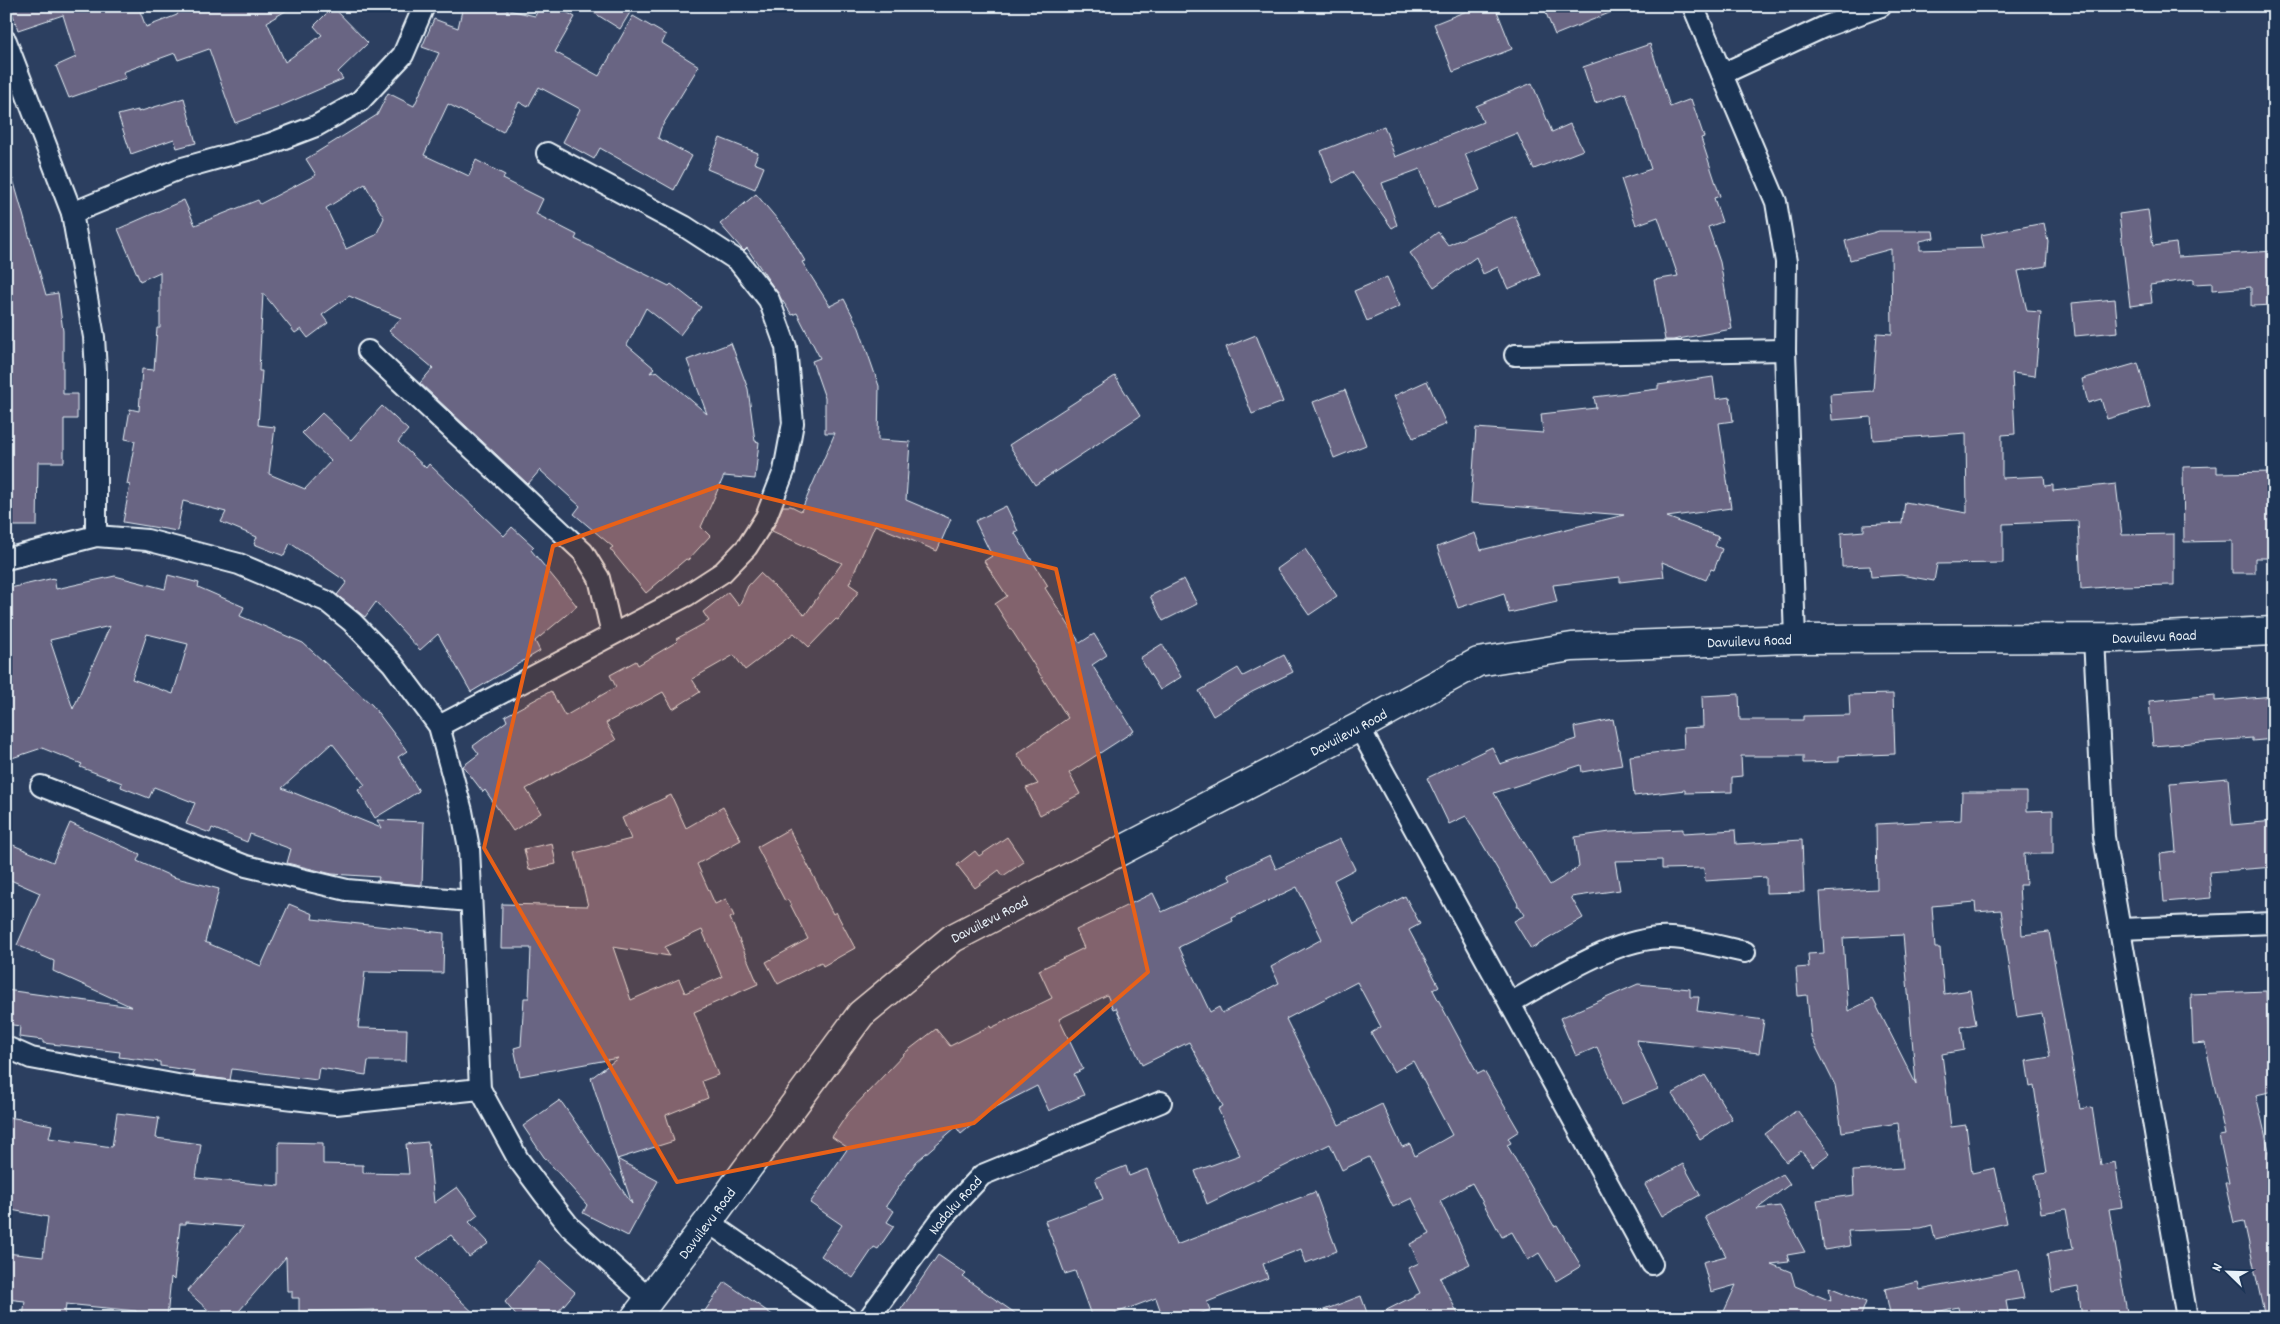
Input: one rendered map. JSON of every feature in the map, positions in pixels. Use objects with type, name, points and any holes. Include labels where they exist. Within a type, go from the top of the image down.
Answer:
[{"type":"street","points":[[72,213],[179,169],[269,144],[316,126],[360,102],[403,55],[424,6]]},
{"type":"street","points":[[1693,6],[1776,202],[1786,262],[1785,350],[1795,639]]},
{"type":"street","points":[[1722,74],[1824,27],[1881,6]]},
{"type":"street","points":[[6,41],[72,213],[94,337],[96,363],[96,536]]},
{"type":"street","points":[[439,726],[686,596],[723,572],[747,547],[766,517],[784,470],[793,422],[786,347],[769,300],[738,261],[684,226],[547,153]]},
{"type":"street","points":[[1515,355],[1785,350]]},
{"type":"street","points":[[368,351],[583,552],[599,578],[612,634]]},
{"type":"street","points":[[6,559],[96,536],[147,540],[239,564],[326,602],[352,622],[392,663],[439,726],[462,811],[469,848],[480,1089],[518,1160],[570,1226],[642,1308]]},
{"type":"street","name":"Davuilevu Road","points":[[642,1308],[708,1222],[861,1014],[953,938],[1359,727],[1478,662],[1572,647],[1795,639],[2094,638],[2274,631]]},
{"type":"street","points":[[2094,638],[2104,837],[2187,1318]]},
{"type":"street","points":[[1359,727],[1652,1264]]},
{"type":"street","points":[[41,786],[246,866],[346,890],[470,901]]},
{"type":"street","points":[[2120,929],[2274,923]]},
{"type":"street","points":[[1510,1003],[1585,963],[1635,941],[1670,938],[1745,952]]},
{"type":"street","points":[[6,1047],[31,1058],[183,1086],[336,1104],[480,1089]]},
{"type":"street","name":"Nadaku Road","points":[[869,1318],[942,1218],[982,1175],[1160,1102]]},
{"type":"street","points":[[708,1222],[846,1318]]},
{"type":"highlighted area","points":[[719,486],[1056,569],[1148,972],[974,1123],[677,1182],[484,848],[553,546]]},
{"type":"building","points":[[10,6],[138,6],[146,27],[177,15],[181,6],[294,6],[267,22],[285,62],[322,35],[314,26],[333,7],[368,43],[338,72],[343,79],[276,108],[235,123],[209,49],[178,60],[175,53],[123,72],[126,78],[69,98],[56,66],[76,57],[63,15],[18,30]]},
{"type":"building","points":[[463,6],[492,6],[535,16],[540,6],[556,6],[575,17],[555,52],[599,76],[633,16],[666,35],[662,43],[699,66],[661,128],[658,138],[692,156],[674,190],[600,148],[594,159],[563,142],[580,109],[539,87],[528,107],[519,102],[503,132],[448,104],[424,155],[469,176],[476,160],[505,175],[503,179],[543,199],[536,214],[577,235],[575,239],[669,286],[671,284],[701,307],[680,335],[646,308],[627,345],[654,368],[650,373],[657,371],[707,414],[687,360],[731,343],[748,389],[755,441],[759,442],[755,479],[724,476],[701,527],[710,536],[688,560],[686,559],[646,593],[610,549],[613,547],[574,514],[580,506],[540,470],[528,484],[420,383],[433,368],[389,331],[401,318],[349,296],[322,315],[328,323],[308,338],[301,329],[295,333],[263,293],[259,371],[262,371],[258,425],[275,427],[269,474],[305,489],[331,461],[302,433],[322,413],[351,440],[382,406],[408,430],[398,442],[426,468],[429,464],[504,536],[512,527],[534,547],[531,550],[577,606],[535,641],[540,651],[471,692],[438,634],[420,650],[376,602],[365,617],[337,595],[347,582],[290,543],[284,556],[254,544],[257,537],[221,522],[226,512],[183,501],[177,531],[123,522],[130,485],[127,484],[135,441],[125,439],[130,409],[139,411],[142,369],[154,370],[157,328],[160,328],[160,272],[140,281],[118,229],[184,200],[195,225],[258,200],[260,204],[316,175],[306,159],[377,115],[388,93],[414,106],[439,53],[422,47],[434,19],[458,28]],"holes":[[[365,184],[384,218],[376,235],[346,249],[326,208]]]},
{"type":"building","points":[[583,6],[634,6],[620,29]]},
{"type":"building","points":[[1479,6],[1495,6],[1512,49],[1453,72],[1434,24]]},
{"type":"building","points":[[1543,6],[1624,6],[1624,7],[1555,35]]},
{"type":"building","points":[[1650,44],[1670,107],[1691,99],[1704,137],[1701,138],[1720,196],[1714,198],[1722,222],[1708,227],[1720,262],[1732,329],[1673,340],[1665,340],[1654,280],[1678,276],[1658,217],[1636,225],[1621,179],[1651,169],[1626,93],[1595,103],[1583,67]]},
{"type":"building","points":[[1532,83],[1552,132],[1570,124],[1583,150],[1534,169],[1517,133],[1465,154],[1480,190],[1435,208],[1420,169],[1382,183],[1397,225],[1392,228],[1352,172],[1333,183],[1321,151],[1384,126],[1395,157],[1483,122],[1476,106]]},
{"type":"building","points":[[184,98],[196,143],[177,148],[174,139],[131,154],[118,115],[138,110],[138,112]]},
{"type":"building","points":[[720,138],[758,153],[754,163],[764,167],[755,189],[707,169]]},
{"type":"building","points":[[13,179],[46,295],[58,293],[63,331],[63,394],[77,394],[77,419],[64,419],[64,462],[38,462],[37,526],[6,526],[6,435],[8,435],[8,394],[10,394],[10,334],[6,334],[6,180]]},
{"type":"building","points":[[756,194],[788,232],[805,261],[802,262],[830,306],[844,299],[859,328],[879,386],[878,440],[910,442],[906,500],[951,519],[937,551],[875,525],[849,584],[859,591],[838,620],[836,619],[809,647],[794,633],[745,670],[734,655],[692,679],[700,692],[673,709],[663,692],[606,723],[616,740],[526,789],[541,813],[513,831],[485,790],[483,792],[463,766],[479,754],[473,746],[507,721],[505,716],[551,691],[565,716],[616,687],[610,675],[636,661],[638,665],[678,641],[676,639],[709,621],[703,612],[728,592],[739,606],[748,586],[760,573],[805,615],[842,563],[772,531],[783,506],[791,506],[801,511],[835,433],[825,433],[825,398],[812,361],[820,358],[797,313],[792,315],[747,248],[744,251],[720,224]]},
{"type":"building","points":[[2148,210],[2153,246],[2176,243],[2178,257],[2274,251],[2274,305],[2251,306],[2251,287],[2212,290],[2212,283],[2194,284],[2194,279],[2150,285],[2152,303],[2130,306],[2119,214]]},
{"type":"building","points":[[1515,216],[1540,275],[1508,289],[1498,267],[1483,274],[1476,257],[1434,287],[1410,253],[1438,232],[1448,245]]},
{"type":"building","points":[[2044,223],[2048,242],[2046,266],[2018,271],[2027,311],[2041,312],[2035,376],[2012,373],[2015,434],[2002,435],[2002,478],[2044,476],[2045,486],[2053,485],[2053,491],[2116,484],[2122,535],[2174,534],[2174,585],[2081,589],[2078,521],[2003,524],[2003,563],[1937,564],[1934,581],[1901,575],[1871,577],[1870,566],[1842,567],[1841,533],[1864,531],[1864,525],[1902,523],[1905,502],[1967,513],[1966,433],[1873,440],[1871,417],[1832,420],[1830,394],[1873,391],[1877,333],[1892,334],[1891,249],[1850,260],[1845,241],[1879,231],[1933,231],[1934,238],[1920,241],[1920,250],[1984,248],[1981,235]]},
{"type":"building","points":[[1387,277],[1400,306],[1367,321],[1354,291]]},
{"type":"building","points":[[2115,299],[2118,332],[2075,336],[2072,303]]},
{"type":"building","points":[[1256,335],[1283,402],[1252,414],[1226,347]]},
{"type":"building","points":[[2138,363],[2150,407],[2107,419],[2101,399],[2088,403],[2082,379]]},
{"type":"building","points":[[1115,376],[1140,416],[1035,485],[1009,445]]},
{"type":"building","points":[[1713,377],[1716,399],[1730,397],[1733,421],[1719,423],[1731,508],[1667,517],[1719,537],[1715,546],[1722,549],[1714,570],[1711,569],[1706,580],[1662,562],[1664,577],[1620,582],[1620,577],[1553,585],[1557,602],[1509,613],[1504,593],[1458,608],[1437,547],[1475,533],[1481,550],[1624,515],[1471,503],[1476,428],[1543,433],[1541,414],[1596,408],[1594,397],[1658,389],[1658,385]]},
{"type":"building","points":[[1427,381],[1446,424],[1413,438],[1394,396]]},
{"type":"building","points":[[1345,390],[1366,445],[1334,458],[1313,402]]},
{"type":"building","points":[[2217,466],[2217,473],[2274,472],[2274,558],[2255,558],[2255,573],[2232,573],[2232,541],[2184,542],[2183,467]]},
{"type":"building","points":[[1006,506],[1018,531],[1014,532],[1048,586],[1045,588],[1080,643],[1094,634],[1107,655],[1092,665],[1134,731],[1069,773],[1080,794],[1040,815],[1026,788],[1038,784],[1017,754],[1068,718],[995,604],[1007,596],[984,561],[992,556],[975,521]]},
{"type":"building","points":[[1305,549],[1337,596],[1309,615],[1277,569]]},
{"type":"building","points":[[168,575],[199,583],[198,587],[244,607],[240,616],[303,643],[372,705],[407,751],[398,757],[419,791],[375,818],[358,790],[365,785],[332,743],[282,788],[381,828],[377,820],[424,822],[422,885],[378,881],[379,877],[332,874],[287,863],[291,849],[250,834],[247,842],[212,828],[210,833],[186,824],[195,803],[154,787],[149,798],[121,787],[122,783],[80,767],[82,764],[42,748],[6,760],[6,589],[54,578],[56,589],[115,576],[165,589]],"holes":[[[110,626],[73,709],[50,640]],[[147,634],[188,644],[173,694],[132,679]]]},
{"type":"building","points":[[1184,579],[1197,604],[1163,621],[1150,596]]},
{"type":"building","points":[[1162,644],[1181,677],[1160,690],[1140,658]]},
{"type":"building","points":[[1284,655],[1293,672],[1252,692],[1213,716],[1199,691],[1238,668],[1243,676]]},
{"type":"building","points":[[1739,694],[1740,720],[1803,720],[1803,716],[1850,715],[1849,695],[1893,694],[1895,754],[1839,756],[1839,762],[1803,763],[1803,756],[1741,756],[1742,776],[1732,777],[1732,792],[1685,793],[1685,790],[1634,796],[1630,756],[1684,749],[1683,728],[1703,727],[1702,696]]},
{"type":"building","points":[[2215,695],[2215,701],[2274,696],[2274,739],[2252,741],[2252,738],[2153,746],[2149,701]]},
{"type":"building","points":[[1613,719],[1622,765],[1582,772],[1581,765],[1494,793],[1550,885],[1579,867],[1575,837],[1610,832],[1683,829],[1683,833],[1735,830],[1736,844],[1802,840],[1804,892],[1766,893],[1766,877],[1705,881],[1704,868],[1662,869],[1662,860],[1615,861],[1620,890],[1571,897],[1583,918],[1531,949],[1514,921],[1525,915],[1517,906],[1518,904],[1466,816],[1449,824],[1427,778],[1492,747],[1500,764],[1576,739],[1574,727]]},
{"type":"building","points":[[2228,778],[2232,825],[2274,821],[2274,867],[2209,872],[2211,898],[2164,902],[2160,854],[2176,852],[2170,783]]},
{"type":"building","points":[[1962,792],[2027,792],[2027,811],[2053,810],[2053,854],[2024,854],[2026,885],[2019,885],[2022,935],[2049,932],[2080,1109],[2092,1107],[2101,1165],[2115,1162],[2122,1207],[2109,1209],[2128,1318],[2082,1318],[2078,1287],[2052,1292],[2047,1254],[2073,1249],[2066,1209],[2041,1213],[2035,1175],[2047,1173],[2034,1086],[2030,1087],[2026,1061],[2050,1057],[2042,1013],[2017,1017],[2001,910],[1976,912],[1975,902],[1932,906],[1935,948],[1940,948],[1944,994],[1970,990],[1976,1024],[1961,1027],[1964,1050],[1942,1054],[1951,1127],[1966,1125],[1972,1173],[1995,1168],[2007,1223],[1935,1239],[1932,1225],[1921,1228],[1848,1231],[1850,1246],[1824,1250],[1817,1200],[1854,1195],[1853,1171],[1903,1168],[1898,1123],[1842,1132],[1835,1085],[1811,1037],[1807,995],[1798,996],[1796,968],[1809,967],[1808,954],[1824,953],[1820,892],[1877,889],[1876,824],[1961,820]],"holes":[[[1903,935],[1916,1084],[1873,999],[1848,1011],[1843,938]]]},
{"type":"building","points":[[671,795],[686,828],[723,807],[741,840],[697,864],[715,904],[726,899],[734,916],[730,918],[758,984],[694,1012],[718,1075],[702,1081],[708,1098],[666,1115],[674,1141],[617,1159],[591,1078],[618,1058],[520,1076],[514,1048],[521,1046],[524,998],[529,998],[531,948],[501,948],[502,904],[588,906],[575,853],[631,839],[622,818]],"holes":[[[702,930],[722,977],[685,993],[679,979],[631,1000],[613,947],[669,956],[665,947]]]},
{"type":"building","points":[[70,823],[140,854],[137,861],[173,877],[219,889],[205,942],[261,966],[289,904],[313,914],[312,919],[444,933],[443,973],[365,972],[358,1028],[407,1029],[406,1061],[368,1061],[366,1075],[319,1068],[317,1080],[232,1069],[230,1080],[193,1075],[194,1071],[160,1066],[160,1062],[119,1057],[120,1052],[43,1043],[43,1040],[19,1037],[20,1026],[6,1024],[6,990],[132,1007],[53,971],[54,961],[17,945],[40,893],[6,878],[6,842],[53,862]]},
{"type":"building","points":[[789,829],[833,914],[836,912],[855,948],[823,966],[821,962],[778,984],[766,962],[808,939],[788,900],[785,901],[757,847]]},
{"type":"building","points":[[1007,837],[1024,862],[1003,876],[999,870],[975,888],[957,865],[975,851],[979,856]]},
{"type":"building","points":[[1340,839],[1355,869],[1334,880],[1354,924],[1405,896],[1420,924],[1409,930],[1439,986],[1433,990],[1478,1074],[1484,1071],[1519,1131],[1508,1138],[1511,1143],[1507,1145],[1554,1226],[1557,1225],[1581,1266],[1556,1281],[1539,1253],[1528,1260],[1512,1232],[1502,1237],[1472,1183],[1440,1201],[1470,1264],[1440,1278],[1460,1318],[1371,1318],[1420,1293],[1408,1268],[1419,1263],[1410,1244],[1430,1234],[1412,1198],[1393,1207],[1369,1157],[1342,1170],[1330,1144],[1207,1204],[1195,1171],[1240,1155],[1218,1109],[1223,1106],[1189,1042],[1142,1065],[1116,1008],[1113,1009],[1107,995],[1059,1019],[1083,1069],[1074,1074],[1084,1095],[1049,1111],[1037,1086],[990,1110],[961,1134],[956,1127],[916,1162],[886,1206],[894,1211],[887,1222],[894,1226],[878,1249],[874,1247],[853,1278],[821,1256],[842,1225],[810,1203],[848,1148],[832,1137],[848,1113],[906,1052],[936,1029],[950,1046],[1052,998],[1039,970],[1084,948],[1076,930],[1153,893],[1162,912],[1231,880],[1228,875],[1270,855],[1276,869]],"holes":[[[1297,887],[1322,939],[1271,967],[1279,983],[1222,1013],[1219,1007],[1210,1012],[1179,947],[1233,921],[1232,918]],[[1357,982],[1381,1027],[1371,1033],[1394,1072],[1413,1061],[1452,1135],[1415,1156],[1410,1144],[1402,1147],[1382,1104],[1339,1125],[1286,1019]]]},
{"type":"building","points":[[552,843],[556,864],[529,870],[524,849]]},
{"type":"building","points":[[1638,984],[1690,989],[1690,997],[1699,997],[1697,1011],[1764,1020],[1759,1053],[1636,1040],[1658,1089],[1622,1104],[1597,1047],[1576,1056],[1560,1018]]},
{"type":"building","points":[[2266,991],[2268,1047],[2274,1046],[2274,1091],[2256,1095],[2274,1172],[2274,1318],[2265,1318],[2244,1221],[2234,1223],[2225,1183],[2229,1183],[2219,1136],[2225,1135],[2205,1043],[2193,1044],[2191,994]]},
{"type":"building","points":[[1705,1075],[1732,1119],[1700,1139],[1672,1094]]},
{"type":"building","points":[[560,1100],[632,1204],[617,1159],[658,1181],[628,1236],[583,1213],[587,1205],[544,1157],[523,1126]]},
{"type":"building","points":[[1797,1110],[1830,1153],[1813,1166],[1801,1151],[1786,1162],[1765,1134]]},
{"type":"building","points":[[117,1113],[159,1118],[156,1138],[201,1144],[196,1178],[279,1186],[279,1142],[323,1143],[323,1164],[363,1165],[363,1173],[409,1174],[406,1144],[428,1142],[434,1203],[457,1187],[478,1215],[469,1222],[489,1243],[469,1257],[451,1235],[417,1259],[479,1318],[368,1318],[375,1310],[299,1312],[299,1298],[292,1298],[292,1291],[287,1291],[286,1257],[233,1318],[217,1318],[187,1291],[243,1227],[186,1222],[186,1224],[180,1224],[174,1280],[171,1277],[167,1318],[136,1318],[136,1311],[66,1304],[64,1318],[23,1318],[25,1301],[6,1299],[6,1253],[43,1257],[48,1217],[6,1209],[6,1132],[9,1117],[52,1125],[49,1138],[112,1147]]},
{"type":"building","points":[[1683,1164],[1700,1195],[1662,1216],[1645,1185]]},
{"type":"building","points":[[1126,1166],[1129,1176],[1147,1169],[1176,1245],[1315,1192],[1337,1251],[1306,1263],[1301,1249],[1263,1264],[1268,1278],[1207,1302],[1210,1310],[1189,1318],[1163,1318],[1156,1298],[1103,1318],[1092,1318],[1075,1271],[1065,1274],[1045,1221],[1103,1199],[1095,1178]]},
{"type":"building","points":[[1783,1174],[1790,1184],[1757,1209],[1780,1206],[1805,1252],[1787,1255],[1789,1262],[1771,1264],[1791,1272],[1795,1286],[1831,1301],[1829,1287],[1866,1302],[1860,1318],[1721,1318],[1736,1285],[1711,1292],[1703,1262],[1726,1256],[1705,1217]]},
{"type":"building","points":[[938,1255],[966,1274],[963,1277],[1022,1318],[895,1318]]},
{"type":"building","points":[[540,1261],[575,1292],[553,1318],[518,1318],[505,1302]]},
{"type":"building","points":[[2018,1270],[2024,1298],[2006,1301],[2009,1318],[1960,1318],[1958,1307],[1910,1318],[1891,1318],[1885,1289],[1918,1282],[1920,1290]]},
{"type":"building","points":[[725,1282],[777,1318],[700,1318]]},
{"type":"building","points":[[1361,1296],[1369,1318],[1308,1318],[1308,1316]]}]
